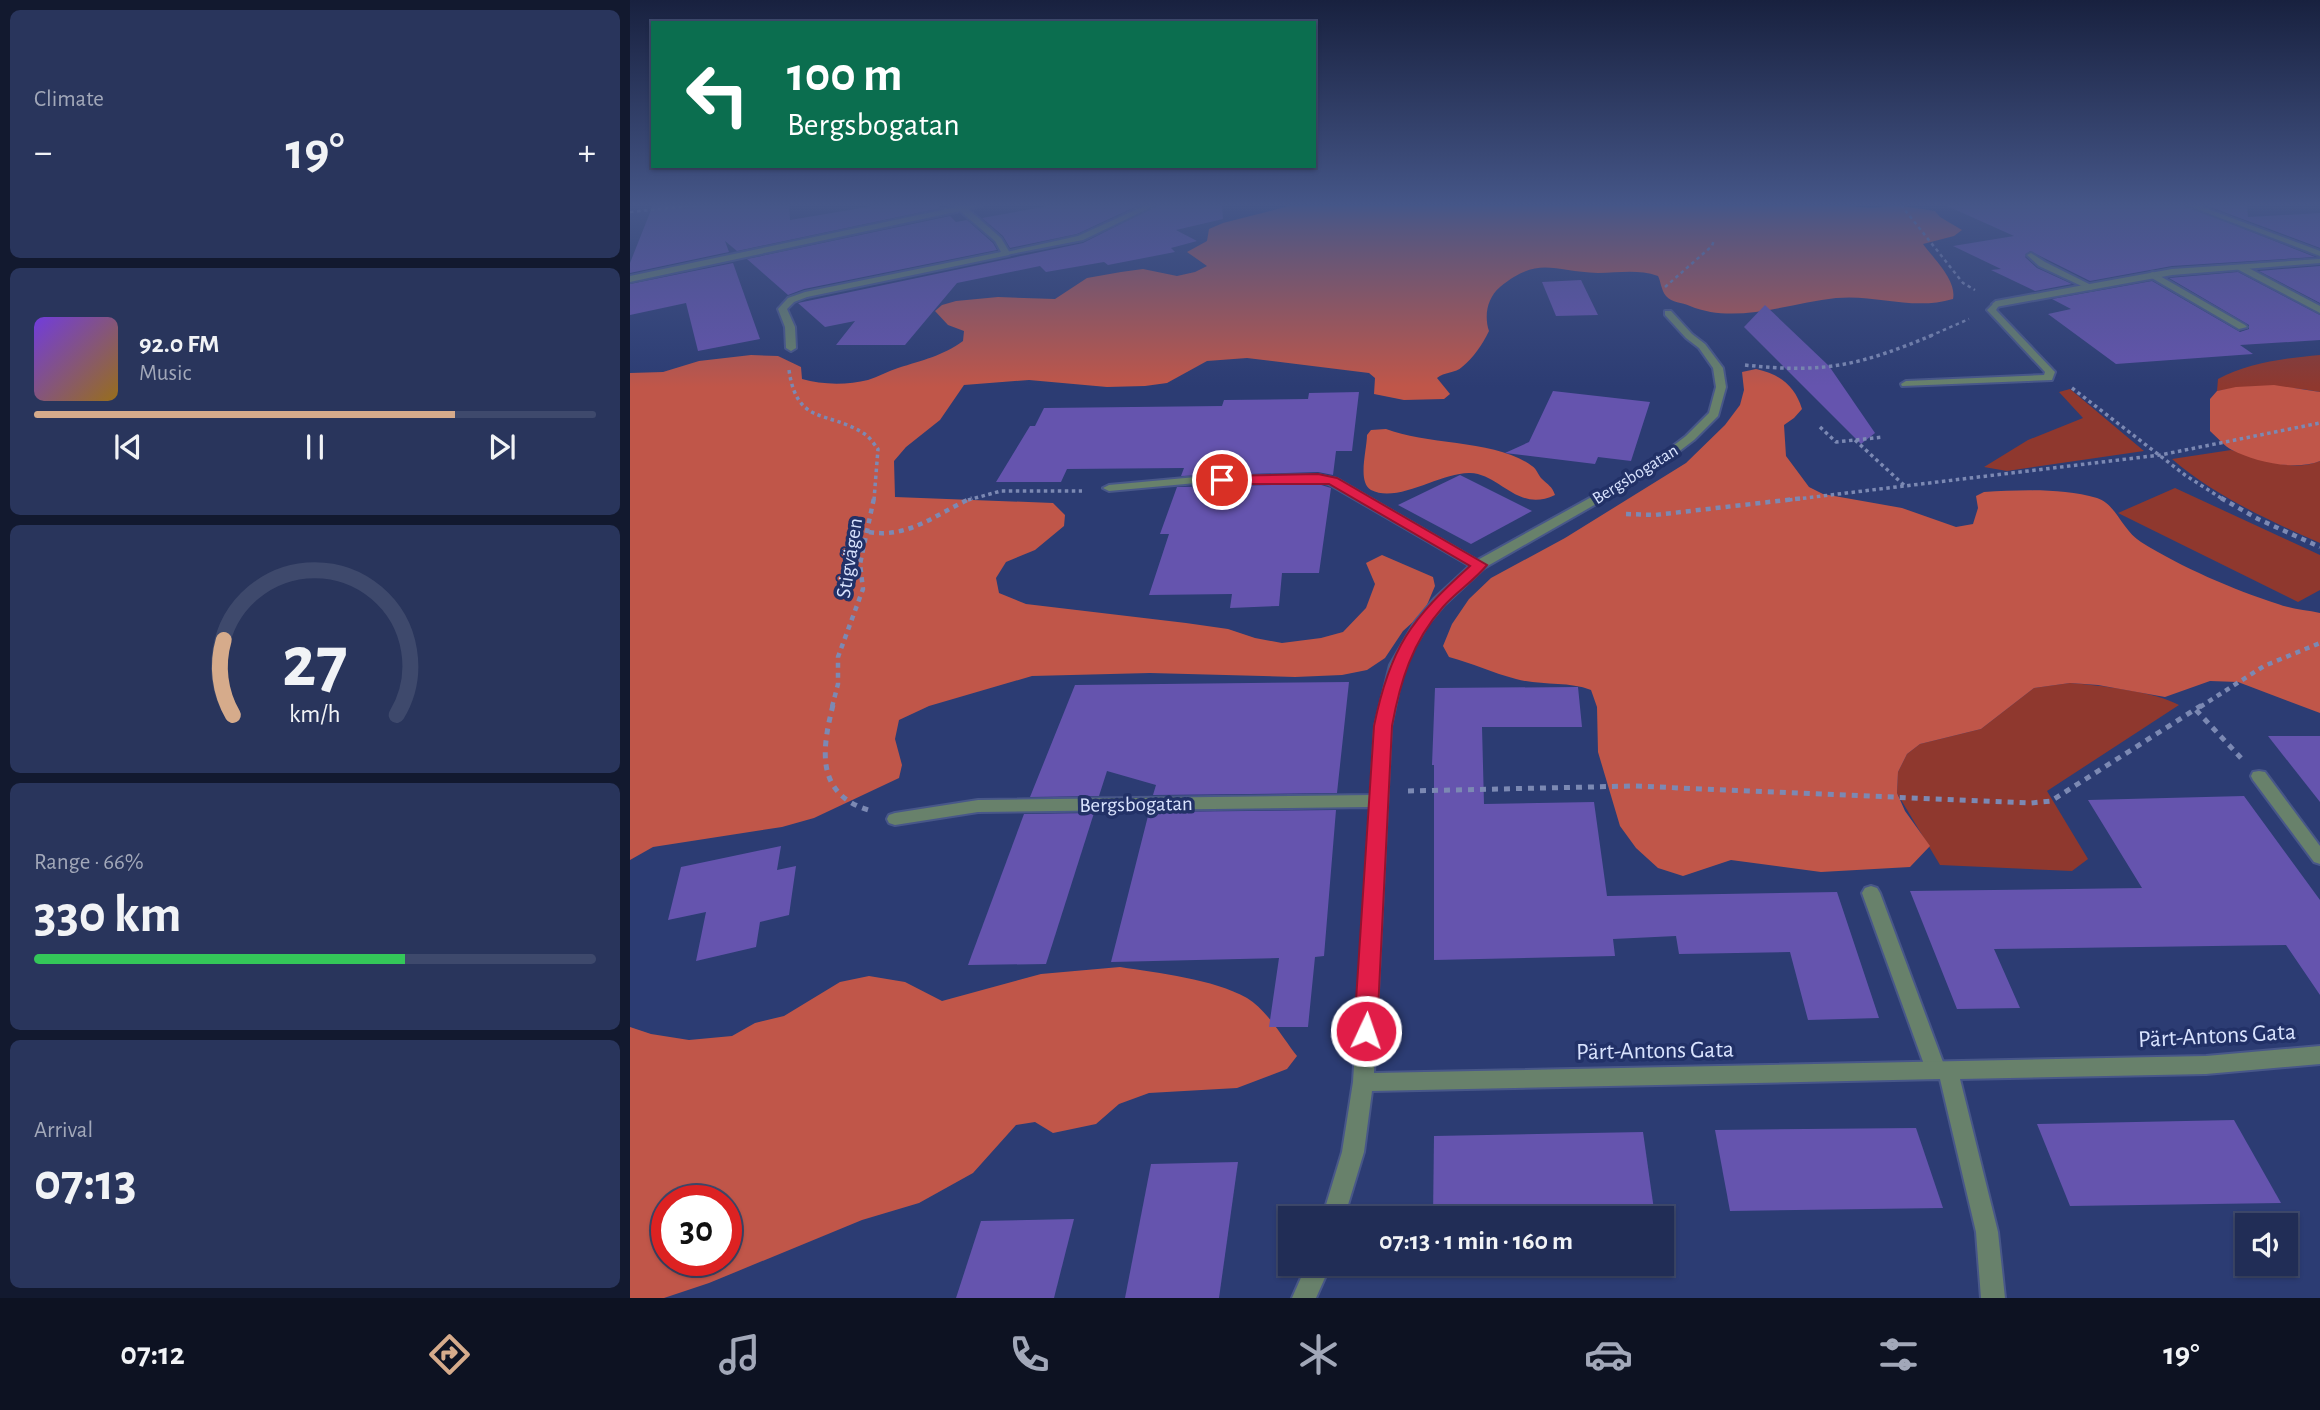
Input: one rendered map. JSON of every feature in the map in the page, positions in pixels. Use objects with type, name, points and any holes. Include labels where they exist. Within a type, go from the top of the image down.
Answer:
[{"type":"street","points":[[630,279],[691,266]]},
{"type":"street","points":[[791,348],[790,327],[782,309],[792,300],[828,289],[944,266]]},
{"type":"street","points":[[2045,266],[2093,288]]},
{"type":"street","points":[[1993,307],[2153,275],[2259,266]]},
{"type":"street","points":[[2240,267],[2320,310]]},
{"type":"street","points":[[2153,275],[2242,327]]},
{"type":"street","points":[[1906,384],[2048,378],[2050,372],[1993,307]]},
{"type":"street","points":[[1668,313],[1713,359]]},
{"type":"street","name":"Bergsbogatan","points":[[1337,1206],[1353,1152],[1363,1082],[1383,726],[1397,665],[1422,622],[1439,602],[1479,565],[1648,470],[1702,427],[1714,414],[1721,387],[1718,368],[1713,359]]},
{"type":"street","points":[[1109,488],[1196,480],[1318,478],[1332,481],[1479,565]]},
{"type":"street","points":[[2259,776],[2320,858]]},
{"type":"street","name":"Bergsbogatan","points":[[895,819],[978,806],[1379,796]]},
{"type":"street","points":[[1871,893],[1942,1070],[1987,1232],[1993,1298]]},
{"type":"street","name":"Pärt-Antons Gata","points":[[1363,1082],[2206,1065],[2320,1055]]},
{"type":"street","points":[[1304,1298],[1314,1276]]},
{"type":"path","points":[[1668,313],[1657,304],[1657,294],[1690,266]]},
{"type":"path","points":[[1713,359],[1777,369],[1831,368],[1907,345],[1993,307],[1963,283],[1949,266]]},
{"type":"path","name":"Stigvägen","points":[[791,348],[790,376],[799,402],[823,418],[864,433],[877,449],[878,476],[869,531],[860,564],[863,589],[838,656],[838,684],[824,741],[825,773],[849,804],[895,819]]},
{"type":"path","points":[[2048,378],[2079,390],[2160,455],[2217,496],[2258,519],[2320,547]]},
{"type":"path","points":[[1580,508],[1618,514],[1655,515],[1906,488],[2160,455],[2320,423]]},
{"type":"path","points":[[1820,427],[1836,442],[1883,437]]},
{"type":"path","points":[[1855,440],[1906,488]]},
{"type":"path","points":[[869,531],[880,536],[902,533],[986,493],[1109,488]]},
{"type":"path","points":[[1379,796],[1634,786],[2031,803],[2052,801],[2264,666],[2320,643]]},
{"type":"path","points":[[2196,710],[2259,776]]},
{"type":"shaded area","points":[[1207,266],[1940,266],[1951,284],[1953,299],[1909,303],[1851,297],[1762,311],[1725,313],[1671,300],[1664,294],[1658,276],[1650,274],[1536,268],[1514,277],[1492,296],[1487,313],[1489,331],[1481,346],[1459,369],[1437,378],[1450,394],[1444,399],[1404,400],[1374,394],[1375,378],[1369,373],[1247,358],[1207,361],[1167,383],[1145,386],[1107,387],[1029,380],[964,385],[940,420],[906,447],[894,461],[895,497],[1053,503],[1065,515],[1064,526],[1035,550],[1006,562],[996,578],[999,593],[1026,604],[1228,629],[1282,643],[1343,632],[1366,608],[1375,584],[1366,563],[1382,555],[1433,577],[1435,586],[1424,612],[1403,631],[1385,658],[1367,670],[1342,675],[1295,677],[1150,673],[1032,676],[929,706],[899,720],[895,739],[902,765],[899,778],[814,818],[782,827],[653,847],[630,860],[630,373],[663,372],[699,361],[751,355],[778,356],[801,367],[802,379],[835,384],[852,383],[868,380],[940,354],[963,341],[964,331],[948,325],[935,311],[942,305],[998,297],[1055,299],[1087,278],[1143,269],[1177,276]]},
{"type":"shaded area","points":[[2320,355],[2320,392],[2268,387],[2217,391],[2218,379],[2230,373],[2254,365]]},
{"type":"shaded area","points":[[1756,369],[1785,382],[1799,401],[1802,409],[1784,425],[1786,456],[1809,487],[1823,494],[1902,508],[1956,527],[1973,524],[1978,508],[1976,496],[1984,492],[2055,491],[2097,498],[2109,506],[2134,537],[2173,560],[2261,598],[2320,613],[2320,713],[2238,682],[2210,681],[2165,697],[2098,685],[2070,683],[2034,688],[1981,729],[1920,744],[1907,754],[1898,772],[1897,793],[1905,811],[1930,846],[1910,867],[1821,872],[1731,860],[1683,876],[1658,868],[1636,848],[1620,826],[1598,752],[1597,707],[1591,690],[1573,685],[1507,677],[1449,657],[1443,646],[1452,624],[1469,599],[1491,578],[1565,538],[1686,463],[1725,425],[1740,405],[1744,390],[1742,372]]},
{"type":"shaded area","points":[[2274,385],[2320,392],[2320,461],[2288,465],[2252,458],[2232,450],[2210,431],[2210,399],[2217,391]]},
{"type":"shaded area","points":[[2070,389],[2144,451],[2007,471],[1984,467],[2028,440],[2083,418],[2059,392]]},
{"type":"shaded area","points":[[1386,429],[1421,438],[1481,447],[1518,458],[1534,467],[1555,495],[1530,499],[1491,479],[1470,473],[1446,477],[1407,491],[1382,493],[1371,490],[1364,480],[1367,435],[1371,430]]},
{"type":"shaded area","points":[[2231,450],[2287,465],[2320,461],[2320,543],[2224,496],[2172,459]]},
{"type":"shaded area","points":[[2175,488],[2320,555],[2320,590],[2298,602],[2118,513]]},
{"type":"shaded area","points":[[2070,683],[2142,693],[2179,705],[2047,791],[2088,859],[2072,871],[1940,865],[1897,793],[1898,772],[1907,754],[1920,744],[1981,729],[2034,688]]},
{"type":"shaded area","points":[[1120,967],[1218,986],[1247,998],[1268,1017],[1297,1056],[1287,1069],[1237,1088],[1149,1093],[1119,1104],[1096,1124],[1053,1133],[1035,1122],[1016,1125],[973,1173],[919,1203],[862,1220],[742,1269],[742,1185],[651,1185],[651,1276],[726,1276],[664,1298],[630,1298],[630,1027],[651,1034],[689,1040],[732,1036],[755,1023],[784,1016],[840,982],[869,976],[905,982],[942,1001],[1041,974]]},
{"type":"building","points":[[630,266],[665,266],[630,273]]},
{"type":"building","points":[[720,266],[734,266],[760,339],[698,351],[686,303],[630,315],[630,284]]},
{"type":"building","points":[[754,266],[920,266],[804,289],[788,295]]},
{"type":"building","points":[[976,266],[1083,266],[1046,272],[1040,266],[957,283],[905,345],[836,345],[855,321],[825,327],[798,303]]},
{"type":"building","points":[[1994,266],[2034,266],[2072,284],[2035,291],[1991,270],[2001,269]]},
{"type":"building","points":[[2059,266],[2179,266],[2172,266],[2090,281]]},
{"type":"building","points":[[2320,266],[2320,303],[2259,271]]},
{"type":"building","points":[[2238,272],[2320,315],[2320,340],[2240,345],[2253,354],[2116,364],[2048,314],[2071,309],[2052,299],[2152,281],[2240,332],[2249,329],[2249,325],[2169,278]]},
{"type":"building","points":[[1581,280],[1598,315],[1556,316],[1542,282]]},
{"type":"building","points":[[1765,305],[1829,366],[1875,433],[1861,444],[1744,327]]},
{"type":"building","points":[[1553,391],[1650,402],[1631,461],[1598,457],[1595,464],[1505,453],[1529,442]]},
{"type":"building","points":[[1359,392],[1352,451],[1336,451],[1333,475],[1318,472],[1181,476],[1184,468],[1067,469],[1061,482],[996,482],[1030,426],[1035,426],[1044,408],[1222,406],[1224,400],[1308,399],[1309,393]]},
{"type":"building","points":[[1460,475],[1532,511],[1471,544],[1398,505]]},
{"type":"building","points":[[1318,484],[1331,488],[1319,573],[1282,573],[1279,606],[1230,608],[1232,594],[1149,595],[1169,534],[1160,534],[1177,487]]},
{"type":"building","points":[[1349,682],[1337,793],[1153,795],[1156,785],[1107,771],[1099,796],[1030,797],[1075,685]]},
{"type":"building","points":[[1578,687],[1582,727],[1482,727],[1484,804],[1594,802],[1607,896],[1837,892],[1879,1018],[1808,1020],[1790,952],[1679,954],[1676,936],[1613,939],[1615,956],[1434,960],[1432,765],[1435,688]]},
{"type":"building","points":[[2268,736],[2320,736],[2320,802]]},
{"type":"building","points":[[2244,796],[2320,900],[2320,995],[2286,945],[1994,949],[2020,1008],[1957,1009],[1910,891],[2142,888],[2088,800]]},
{"type":"building","points":[[1336,810],[1324,956],[1315,957],[1308,1027],[1269,1027],[1279,958],[1111,962],[1149,812]]},
{"type":"building","points":[[1094,813],[1046,964],[968,965],[1024,814]]},
{"type":"building","points":[[781,846],[777,870],[796,866],[789,915],[760,922],[756,947],[696,961],[706,912],[668,920],[681,867]]},
{"type":"building","points":[[2234,1120],[2281,1203],[2070,1206],[2037,1124]]},
{"type":"building","points":[[1916,1128],[1943,1208],[1730,1211],[1715,1130]]},
{"type":"building","points":[[1643,1132],[1653,1206],[1433,1206],[1434,1136]]},
{"type":"building","points":[[1238,1162],[1219,1298],[1125,1298],[1151,1164]]},
{"type":"building","points":[[1074,1219],[1054,1298],[956,1298],[981,1221]]},
{"type":"route","points":[[1222,480],[1318,478],[1332,481],[1479,565],[1439,602],[1422,622],[1397,665],[1389,692],[1383,726],[1366,1031]]}]
